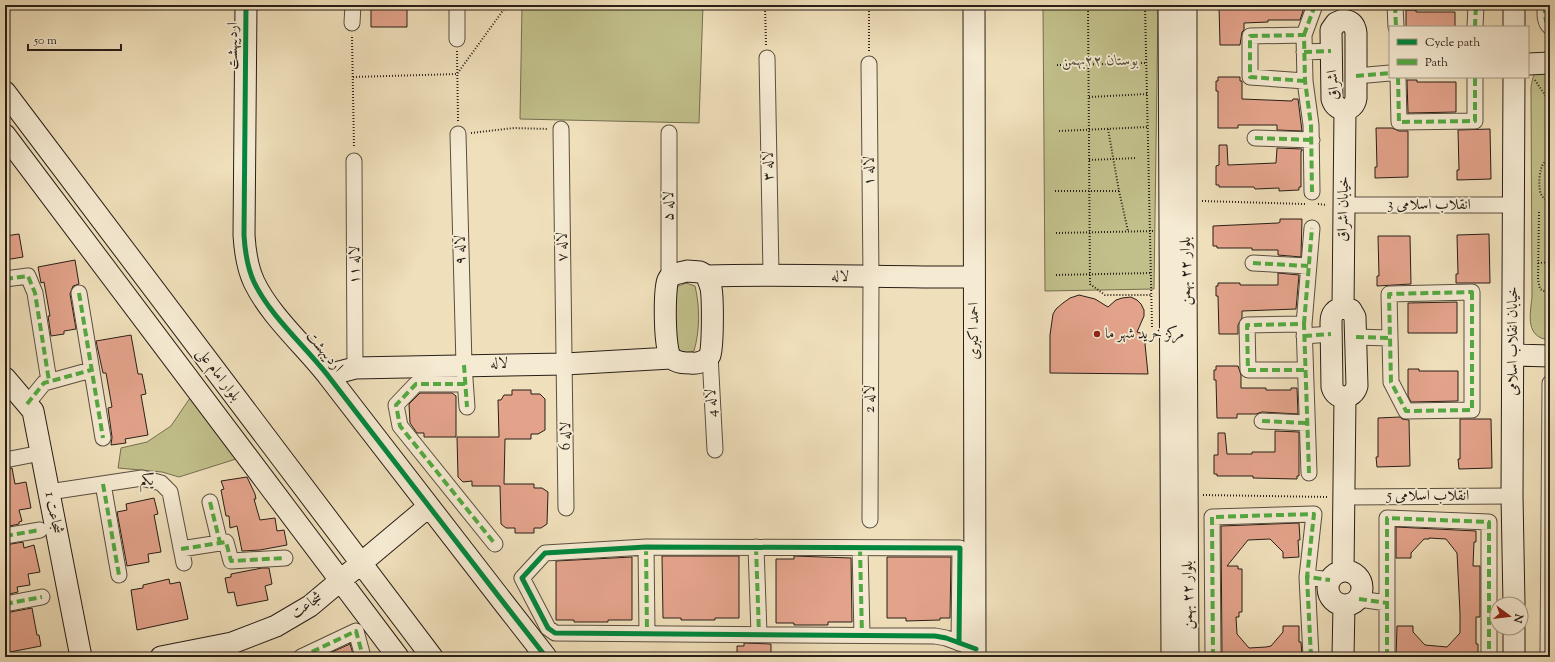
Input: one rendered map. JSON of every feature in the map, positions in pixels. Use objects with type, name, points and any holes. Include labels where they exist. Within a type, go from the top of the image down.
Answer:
[{"type":"street","name":"اردیبهشت","points":[[246,5],[244,235],[246,260],[254,282],[266,302],[328,375],[428,507],[546,657]]},
{"type":"street","points":[[352,23],[353,5]]},
{"type":"street","points":[[457,5],[457,39]]},
{"type":"street","name":"احمد اکبری","points":[[970,649],[974,277],[974,5]]},
{"type":"street","name":"بلوار ۲۲ بهمن","points":[[1169,5],[1160,231],[1172,657]]},
{"type":"street","name":"بلوار ۲۲ بهمن","points":[[1186,5],[1188,657]]},
{"type":"street","points":[[1310,200],[1312,140],[1304,81],[1304,35],[1315,5]]},
{"type":"street","points":[[1395,5],[1396,26]]},
{"type":"street","points":[[1475,26],[1476,5]]},
{"type":"street","points":[[1514,5],[1514,26]]},
{"type":"street","points":[[1545,5],[1545,18],[1548,26],[1550,27]]},
{"type":"street","name":"اشراق","points":[[1343,13],[1355,29],[1356,76],[1356,102],[1350,108],[1344,110],[1335,106],[1332,99],[1331,51],[1331,30],[1343,13]]},
{"type":"street","points":[[1304,35],[1250,36],[1250,77],[1304,81]]},
{"type":"street","points":[[1304,52],[1331,51]]},
{"type":"street","name":"لاله ۳","points":[[767,58],[770,274]]},
{"type":"street","points":[[1529,67],[1550,63]]},
{"type":"street","name":"لاله ۱","points":[[869,64],[871,278]]},
{"type":"street","points":[[1356,76],[1389,73]]},
{"type":"street","points":[[1398,78],[1399,122],[1475,121],[1475,78]]},
{"type":"street","name":"خیابان انقلاب اسلامی","points":[[1514,596],[1512,496],[1514,205],[1523,78]]},
{"type":"street","name":"بلوار امام علی","points":[[5,92],[432,657]]},
{"type":"street","name":"خیابان اشراق","points":[[1343,308],[1344,110]]},
{"type":"street","name":"لاله ۷","points":[[561,130],[565,364]]},
{"type":"street","name":"لاله ۵","points":[[669,133],[669,279]]},
{"type":"street","name":"لاله ۹","points":[[458,134],[464,374],[467,407]]},
{"type":"street","name":"بلوار امام علی","points":[[5,135],[398,657]]},
{"type":"street","points":[[1255,138],[1312,140]]},
{"type":"street","name":"لاله ۱۱","points":[[354,162],[355,368]]},
{"type":"street","name":"انقلاب اسلامی 3","points":[[1344,205],[1514,205]]},
{"type":"street","points":[[1308,473],[1304,330],[1312,228]]},
{"type":"street","points":[[1253,263],[1308,266]]},
{"type":"street","name":"لاله","points":[[669,279],[675,274],[686,271],[700,272],[707,276],[770,274],[871,278],[974,277]]},
{"type":"street","points":[[5,279],[28,276],[35,293],[50,382]]},
{"type":"street","points":[[707,276],[711,288],[712,339],[710,355]]},
{"type":"street","name":"لاله 2","points":[[870,520],[871,278]]},
{"type":"street","points":[[669,279],[666,288],[666,342],[671,358]]},
{"type":"street","points":[[1472,292],[1472,410],[1406,412],[1391,382],[1390,338],[1389,294],[1472,292]]},
{"type":"street","points":[[79,293],[103,438]]},
{"type":"street","points":[[1343,308],[1350,310],[1355,317],[1356,337],[1356,386],[1354,393],[1344,398],[1335,394],[1332,387],[1331,334],[1331,318],[1336,311],[1343,308]]},
{"type":"street","points":[[1304,370],[1248,370],[1247,325],[1331,334]]},
{"type":"street","points":[[1356,337],[1390,338]]},
{"type":"street","name":"لاله","points":[[328,375],[355,368],[464,374],[565,364],[671,358],[680,362],[696,363],[706,360],[710,355]]},
{"type":"street","name":"لاله 4","points":[[710,355],[715,450]]},
{"type":"street","points":[[1513,355],[1550,356]]},
{"type":"street","name":"لاله 6","points":[[565,364],[566,508]]},
{"type":"street","points":[[27,404],[44,383],[91,370]]},
{"type":"street","points":[[464,374],[416,384],[396,405],[400,426],[495,544]]},
{"type":"street","name":"شجاعت 1","points":[[5,378],[33,411],[81,657]]},
{"type":"street","points":[[1548,657],[1550,383]]},
{"type":"street","points":[[1344,398],[1344,497],[1337,576],[1328,591],[1330,596],[1338,604],[1351,602],[1387,603]]},
{"type":"street","points":[[1262,421],[1306,423]]},
{"type":"street","points":[[5,460],[41,453]]},
{"type":"street","name":"یکم","points":[[49,492],[142,478],[161,483],[170,492],[183,556],[220,543]]},
{"type":"street","points":[[104,484],[120,575]]},
{"type":"street","name":"انقلاب اسلامی 5","points":[[1344,497],[1512,496]]},
{"type":"street","points":[[210,502],[220,543],[226,542],[231,561],[285,558]]},
{"type":"street","name":"شجاعت","points":[[161,657],[232,643],[276,626],[310,606],[428,507]]},
{"type":"street","points":[[1213,657],[1212,517],[1314,514],[1307,577],[1311,657]]},
{"type":"street","points":[[1387,657],[1387,518],[1489,522],[1489,657]]},
{"type":"street","points":[[5,536],[40,530]]},
{"type":"street","points":[[646,547],[960,548],[970,649],[946,638],[935,636],[555,633],[548,628],[522,578],[545,553],[646,547]]},
{"type":"street","points":[[646,547],[647,633]]},
{"type":"street","points":[[756,547],[758,634]]},
{"type":"street","points":[[860,548],[862,635]]},
{"type":"street","points":[[1307,577],[1337,576],[1349,571],[1362,582],[1362,594],[1351,602],[1343,657]]},
{"type":"street","points":[[5,604],[42,597]]},
{"type":"street","points":[[300,657],[356,631],[363,657]]},
{"type":"street","points":[[1514,636],[1514,657]]},
{"type":"path","points":[[457,74],[507,5]]},
{"type":"path","points":[[765,5],[767,58]]},
{"type":"path","points":[[869,5],[869,64]]},
{"type":"path","points":[[1088,5],[1090,284],[1105,295],[1151,295]]},
{"type":"path","points":[[1145,5],[1148,127],[1160,231],[1151,273],[1152,327]]},
{"type":"path","points":[[352,23],[354,162]]},
{"type":"path","points":[[457,39],[458,134],[514,128],[561,130]]},
{"type":"path","points":[[1057,65],[1146,62]]},
{"type":"path","points":[[1529,73],[1541,91],[1550,100]]},
{"type":"path","points":[[353,77],[457,74]]},
{"type":"path","points":[[1089,97],[1147,94]]},
{"type":"path","points":[[1059,131],[1148,127]]},
{"type":"path","points":[[1108,129],[1128,231]]},
{"type":"path","points":[[1089,160],[1137,158]]},
{"type":"path","points":[[1550,160],[1544,163],[1541,169],[1540,178],[1540,193],[1550,202]]},
{"type":"path","points":[[1055,191],[1119,191]]},
{"type":"path","points":[[1187,201],[1310,200],[1344,205]]},
{"type":"path","points":[[1539,212],[1538,280],[1540,289],[1550,294]]},
{"type":"path","points":[[1056,232],[1160,231]]},
{"type":"path","points":[[1538,263],[1550,262]]},
{"type":"path","points":[[1056,275],[1151,273]]},
{"type":"path","points":[[1187,495],[1344,497]]},
{"type":"green space","points":[[522,5],[703,5],[699,123],[520,119]]},
{"type":"green space","name":"بوستان ۲۲بهمن","points":[[1043,5],[1158,5],[1154,289],[1045,291]]},
{"type":"green space","points":[[1550,70],[1550,340],[1536,335],[1531,324],[1530,311],[1532,297],[1531,88],[1534,76],[1537,72]]},
{"type":"green space","points":[[686,283],[695,286],[698,302],[698,327],[694,351],[688,352],[681,351],[674,345],[674,288]]},
{"type":"green space","points":[[190,398],[236,459],[179,477],[162,472],[118,468],[121,448],[147,442],[171,426]]},
{"type":"building","points":[[1219,5],[1305,5],[1300,20],[1268,20],[1268,22],[1244,23],[1244,30],[1242,32],[1240,45],[1220,45]]},
{"type":"building","points":[[371,8],[407,8],[407,27],[371,27]]},
{"type":"building","points":[[1406,10],[1416,10],[1416,12],[1455,12],[1455,26],[1406,26]]},
{"type":"building","points":[[1218,77],[1240,77],[1240,81],[1242,81],[1242,99],[1292,101],[1293,99],[1298,99],[1302,131],[1277,130],[1277,125],[1238,125],[1238,128],[1218,128],[1218,91],[1216,91],[1216,81],[1218,81]]},
{"type":"building","points":[[1407,80],[1417,80],[1417,82],[1456,82],[1456,112],[1408,113]]},
{"type":"building","points":[[1376,128],[1392,128],[1399,131],[1408,131],[1408,177],[1375,178],[1375,167],[1377,167]]},
{"type":"building","points":[[1490,129],[1491,179],[1457,180],[1457,170],[1459,170],[1458,130]]},
{"type":"building","points":[[1219,145],[1227,145],[1228,165],[1276,163],[1277,148],[1302,149],[1301,187],[1299,187],[1299,190],[1279,191],[1279,188],[1255,189],[1254,187],[1219,187],[1219,185],[1216,185],[1216,166],[1219,165]]},
{"type":"building","points":[[1280,219],[1302,219],[1301,257],[1278,255],[1278,250],[1217,248],[1217,246],[1213,246],[1213,226],[1278,223],[1280,222]]},
{"type":"building","points":[[19,234],[23,257],[5,260],[5,236]]},
{"type":"building","points":[[1489,234],[1490,283],[1456,283],[1456,274],[1458,274],[1457,235]]},
{"type":"building","points":[[1378,236],[1410,236],[1411,284],[1377,286],[1377,276],[1379,276]]},
{"type":"building","points":[[75,260],[79,284],[73,286],[70,294],[76,329],[64,331],[64,334],[51,336],[48,316],[50,316],[44,282],[41,283],[38,267]]},
{"type":"building","points":[[1278,273],[1299,275],[1296,309],[1242,311],[1242,318],[1238,325],[1238,334],[1219,334],[1218,296],[1216,296],[1216,286],[1218,286],[1218,283],[1240,283],[1240,285],[1278,285]]},
{"type":"building","name":"مرکز خرید شهر ما","points":[[1079,295],[1095,299],[1108,307],[1116,300],[1131,297],[1141,304],[1144,310],[1144,316],[1137,332],[1144,334],[1148,374],[1050,373],[1050,335],[1053,314],[1063,303],[1070,298]]},
{"type":"building","points":[[1457,302],[1457,333],[1408,333],[1408,303]]},
{"type":"building","points":[[131,335],[138,374],[142,374],[146,394],[141,395],[148,435],[125,439],[126,443],[111,445],[112,437],[108,408],[112,407],[106,373],[103,373],[96,341]]},
{"type":"building","points":[[1216,366],[1238,366],[1241,375],[1241,388],[1291,390],[1291,388],[1297,388],[1298,414],[1262,412],[1256,414],[1237,414],[1237,418],[1217,418],[1216,380],[1214,380],[1214,370],[1216,370]]},
{"type":"building","points":[[1408,369],[1419,369],[1419,371],[1458,371],[1458,401],[1411,402],[1408,396]]},
{"type":"building","points":[[512,390],[531,390],[531,394],[540,394],[545,399],[545,430],[538,434],[531,434],[531,439],[505,439],[504,484],[534,484],[534,488],[542,488],[548,492],[547,524],[541,528],[534,528],[534,533],[515,533],[515,528],[506,528],[501,524],[500,486],[472,486],[472,481],[463,482],[458,477],[457,437],[499,437],[498,400],[501,400],[504,395],[512,395]]},
{"type":"building","points":[[420,393],[452,393],[456,396],[456,437],[424,437],[424,433],[417,433],[410,423],[409,404]]},
{"type":"building","points":[[1400,417],[1402,419],[1409,420],[1410,466],[1377,467],[1376,457],[1378,457],[1378,418]]},
{"type":"building","points":[[1460,419],[1491,419],[1492,468],[1459,469]]},
{"type":"building","points":[[1275,431],[1299,432],[1299,476],[1297,476],[1297,479],[1253,478],[1253,476],[1217,476],[1217,474],[1214,474],[1214,455],[1218,455],[1218,433],[1225,433],[1227,454],[1252,454],[1252,452],[1275,452]]},
{"type":"building","points":[[12,468],[15,484],[26,482],[31,508],[19,510],[22,521],[19,522],[19,524],[5,527],[5,469]]},
{"type":"building","points":[[247,477],[255,494],[256,499],[254,499],[260,520],[275,518],[277,531],[284,530],[287,545],[260,550],[242,551],[237,526],[230,528],[229,516],[226,516],[221,490],[224,489],[221,481]]},
{"type":"building","points":[[154,498],[158,514],[154,515],[161,552],[148,554],[149,562],[127,566],[117,512],[127,510],[126,504]]},
{"type":"building","points":[[1299,523],[1299,557],[1283,558],[1283,552],[1270,539],[1248,540],[1227,566],[1238,566],[1238,569],[1242,569],[1242,612],[1239,612],[1239,617],[1236,617],[1237,634],[1249,648],[1266,647],[1271,646],[1283,632],[1283,626],[1299,626],[1299,642],[1301,642],[1302,657],[1222,657],[1221,526]]},
{"type":"building","points":[[1396,527],[1476,531],[1473,566],[1480,566],[1480,617],[1476,617],[1476,644],[1478,644],[1478,657],[1396,657],[1397,626],[1413,626],[1413,632],[1425,645],[1447,647],[1460,633],[1460,613],[1457,553],[1446,539],[1429,538],[1424,539],[1411,553],[1411,558],[1396,558]]},
{"type":"building","points":[[23,542],[24,548],[34,545],[40,572],[28,574],[30,585],[17,587],[18,592],[5,595],[5,545]]},
{"type":"building","points":[[662,556],[739,556],[739,618],[681,620],[681,618],[663,618]]},
{"type":"building","points":[[794,556],[851,558],[852,622],[828,622],[828,625],[794,625],[794,623],[776,623],[776,559],[794,559]]},
{"type":"building","points":[[632,557],[632,620],[574,622],[574,620],[556,620],[556,561]]},
{"type":"building","points":[[887,557],[951,557],[950,618],[940,618],[940,620],[906,621],[906,618],[887,618]]},
{"type":"building","points":[[269,568],[272,584],[265,586],[268,600],[237,606],[234,592],[228,593],[225,578],[231,577],[231,574]]},
{"type":"building","points":[[169,579],[170,584],[180,582],[188,619],[137,630],[131,590],[143,588],[143,585]]},
{"type":"building","points":[[32,608],[37,635],[39,635],[41,646],[5,653],[5,613]]},
{"type":"building","points":[[744,643],[771,644],[771,657],[737,657],[737,646],[744,646]]},
{"type":"building","points":[[350,644],[354,657],[323,657],[323,656]]},
{"type":"marked path","points":[[1304,35],[1315,5]]},
{"type":"marked path","points":[[1395,5],[1396,26]]},
{"type":"marked path","points":[[1475,26],[1476,5]]},
{"type":"marked path","points":[[1545,5],[1546,20],[1550,27]]},
{"type":"marked path","points":[[1305,81],[1250,77],[1250,36],[1304,35],[1305,81],[1311,125],[1312,192]]},
{"type":"marked path","points":[[1304,52],[1331,51]]},
{"type":"marked path","points":[[1356,76],[1389,73]]},
{"type":"marked path","points":[[1398,78],[1399,122],[1475,121],[1475,78]]},
{"type":"marked path","points":[[1255,138],[1312,140]]},
{"type":"marked path","points":[[1304,324],[1312,228]]},
{"type":"marked path","points":[[1253,263],[1308,266]]},
{"type":"marked path","points":[[5,279],[28,276],[35,293],[49,381]]},
{"type":"marked path","points":[[1472,292],[1472,410],[1406,411],[1391,382],[1389,294],[1472,292]]},
{"type":"marked path","points":[[79,293],[103,438]]},
{"type":"marked path","points":[[1304,370],[1248,370],[1247,325],[1304,324],[1309,473]]},
{"type":"marked path","points":[[1304,336],[1331,334]]},
{"type":"marked path","points":[[1356,337],[1390,338]]},
{"type":"marked path","points":[[464,365],[467,407]]},
{"type":"marked path","points":[[27,404],[44,383],[91,370]]},
{"type":"marked path","points":[[1548,657],[1550,383]]},
{"type":"marked path","points":[[465,384],[416,384],[396,405],[400,426],[495,544]]},
{"type":"marked path","points":[[1262,421],[1306,423]]},
{"type":"marked path","points":[[103,484],[119,575]]},
{"type":"marked path","points":[[210,502],[220,543]]},
{"type":"marked path","points":[[1213,657],[1212,517],[1314,514],[1307,577],[1330,580]]},
{"type":"marked path","points":[[1387,657],[1387,518],[1489,522],[1489,657]]},
{"type":"marked path","points":[[5,536],[40,530]]},
{"type":"marked path","points":[[181,549],[226,542],[231,561],[285,558]]},
{"type":"marked path","points":[[646,547],[647,633]]},
{"type":"marked path","points":[[756,547],[759,634]]},
{"type":"marked path","points":[[860,548],[862,635]]},
{"type":"marked path","points":[[1307,577],[1311,657]]},
{"type":"marked path","points":[[5,604],[42,597]]},
{"type":"marked path","points":[[1359,599],[1387,603]]},
{"type":"marked path","points":[[301,657],[356,631],[363,657]]},
{"type":"cycle path","points":[[246,5],[244,235],[247,259],[254,282],[269,307],[329,377],[546,657]]},
{"type":"cycle path","points":[[959,643],[960,548],[646,547],[545,553],[522,578],[548,628],[555,633],[935,636],[946,638],[976,649]]},
{"type":"place","name":"مرکز خرید شهر ما","points":[[1097,334]]}]
